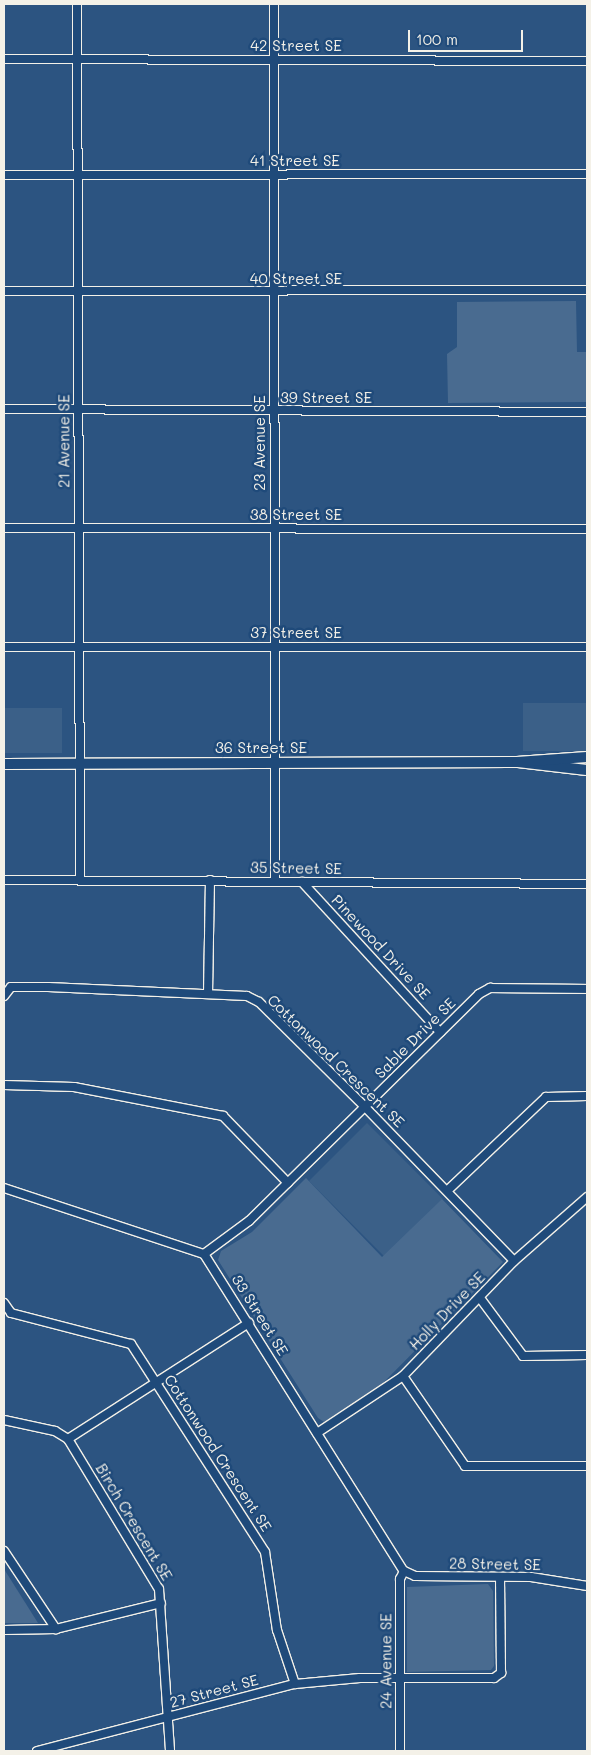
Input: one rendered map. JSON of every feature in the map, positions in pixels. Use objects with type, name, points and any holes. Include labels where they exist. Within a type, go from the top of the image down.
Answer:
[{"type":"main road","name":"36 Street SE","points":[[4,764],[518,762],[587,757]]},
{"type":"main road","name":"36 Street SE","points":[[518,762],[533,767],[587,770]]},
{"type":"street","name":"21 Avenue SE","points":[[77,4],[80,879]]},
{"type":"street","name":"23 Avenue SE","points":[[274,4],[275,882]]},
{"type":"street","name":"42 Street SE","points":[[4,59],[587,61]]},
{"type":"street","name":"41 Street SE","points":[[4,175],[587,174]]},
{"type":"street","name":"40 Street SE","points":[[4,291],[587,290]]},
{"type":"street","name":"39 Street SE","points":[[4,410],[587,412]]},
{"type":"street","name":"38 Street SE","points":[[4,528],[587,529]]},
{"type":"street","name":"37 Street SE","points":[[4,647],[587,648]]},
{"type":"street","name":"35 Street SE","points":[[4,880],[80,879],[587,884]]},
{"type":"street","points":[[208,994],[210,880]]},
{"type":"street","name":"Pinewood Drive SE","points":[[302,882],[440,1032]]},
{"type":"street","name":"Cottonwood Crescent SE","points":[[4,996],[11,987],[48,987],[247,996],[259,1002],[448,1190],[514,1260]]},
{"type":"street","name":"Sable Drive SE","points":[[204,1254],[249,1221],[440,1032],[490,988],[586,988]]},
{"type":"street","points":[[4,1084],[74,1087],[222,1116],[288,1183]]},
{"type":"street","points":[[448,1190],[546,1097],[587,1096]]},
{"type":"street","points":[[4,1188],[204,1254]]},
{"type":"street","name":"Holly Drive SE","points":[[317,1433],[403,1376],[480,1298],[514,1260],[587,1197]]},
{"type":"street","name":"33 Street SE","points":[[204,1254],[404,1571]]},
{"type":"street","points":[[480,1298],[523,1356],[587,1356]]},
{"type":"street","name":"Cottonwood Crescent SE","points":[[4,1303],[11,1313],[131,1344],[265,1552],[277,1630],[295,1684]]},
{"type":"street","points":[[4,1420],[55,1432],[68,1439],[249,1323]]},
{"type":"street","points":[[403,1376],[465,1466],[587,1466]]},
{"type":"street","name":"Birch Crescent SE","points":[[68,1439],[159,1589],[170,1751]]},
{"type":"street","points":[[4,1550],[56,1629]]},
{"type":"street","name":"28 Street SE","points":[[404,1571],[415,1576],[530,1577],[587,1586]]},
{"type":"street","name":"24 Avenue SE","points":[[400,1751],[400,1579],[404,1571]]},
{"type":"street","name":"27 Street SE","points":[[37,1751],[295,1684],[360,1678],[400,1680],[494,1678],[501,1673],[500,1578]]},
{"type":"street","points":[[4,1630],[56,1629],[161,1603]]},
{"type":"shaded area","points":[[576,301],[577,352],[587,352],[587,402],[448,403],[447,354],[457,347],[457,302]]},
{"type":"shaded area","points":[[523,703],[587,703],[587,751],[523,751]]},
{"type":"shaded area","points":[[4,708],[62,708],[62,753],[4,753]]},
{"type":"shaded area","points":[[367,1123],[443,1199],[385,1257],[309,1181]]},
{"type":"shaded area","points":[[306,1178],[382,1257],[442,1199],[503,1262],[377,1389],[324,1422],[318,1418],[218,1260],[221,1251],[252,1232]]},
{"type":"shaded area","points":[[4,1569],[38,1623],[4,1623]]},
{"type":"shaded area","points":[[488,1584],[493,1591],[494,1666],[491,1670],[407,1672],[407,1587]]}]
